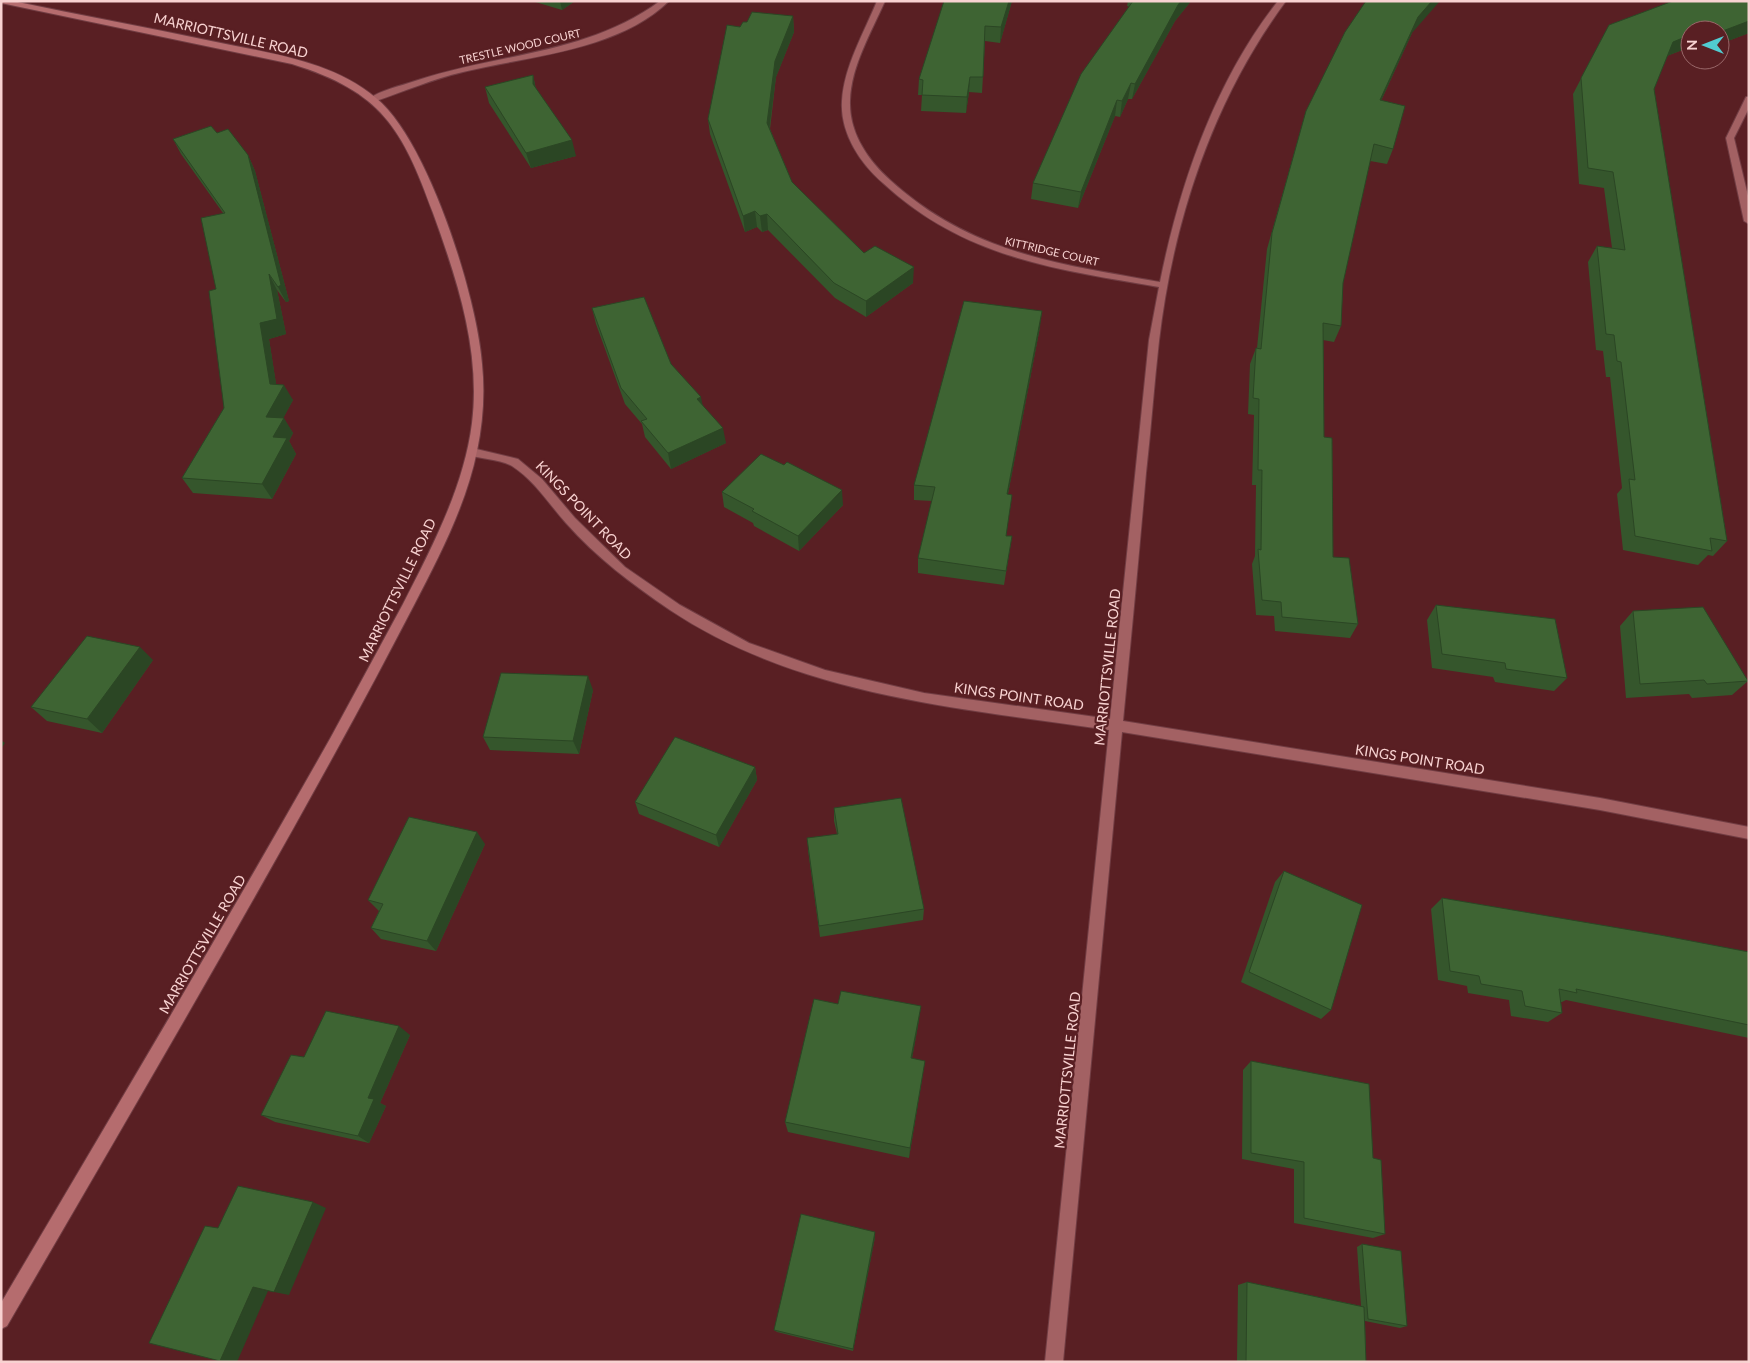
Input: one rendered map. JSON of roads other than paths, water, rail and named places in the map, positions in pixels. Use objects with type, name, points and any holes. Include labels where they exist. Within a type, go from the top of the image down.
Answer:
[{"type":"main road","name":"MARRIOTTSVILLE ROAD","points":[[1,1320],[346,724],[422,579],[460,491],[472,452],[478,415],[479,383],[470,308],[446,236],[418,165],[389,116],[373,100],[329,75],[282,60],[2,1]]},
{"type":"street","name":"TRESTLE WOOD COURT","points":[[373,100],[468,68],[573,47],[613,34],[645,18],[665,1]]},
{"type":"street","name":"KITTRIDGE COURT","points":[[881,1],[852,69],[846,102],[851,133],[866,161],[897,195],[937,223],[986,246],[1044,263],[1162,285]]},
{"type":"street","name":"MARRIOTTSVILLE ROAD","points":[[1054,1362],[1154,340],[1162,285],[1187,185],[1202,147],[1224,96],[1246,56],[1282,1]]},
{"type":"street","points":[[1749,99],[1730,138],[1749,222]]},
{"type":"street","name":"KINGS POINT ROAD","points":[[472,452],[514,462],[538,482],[571,521],[621,570],[676,608],[745,647],[825,675],[924,698],[1116,725],[1600,804],[1749,833]]}]
